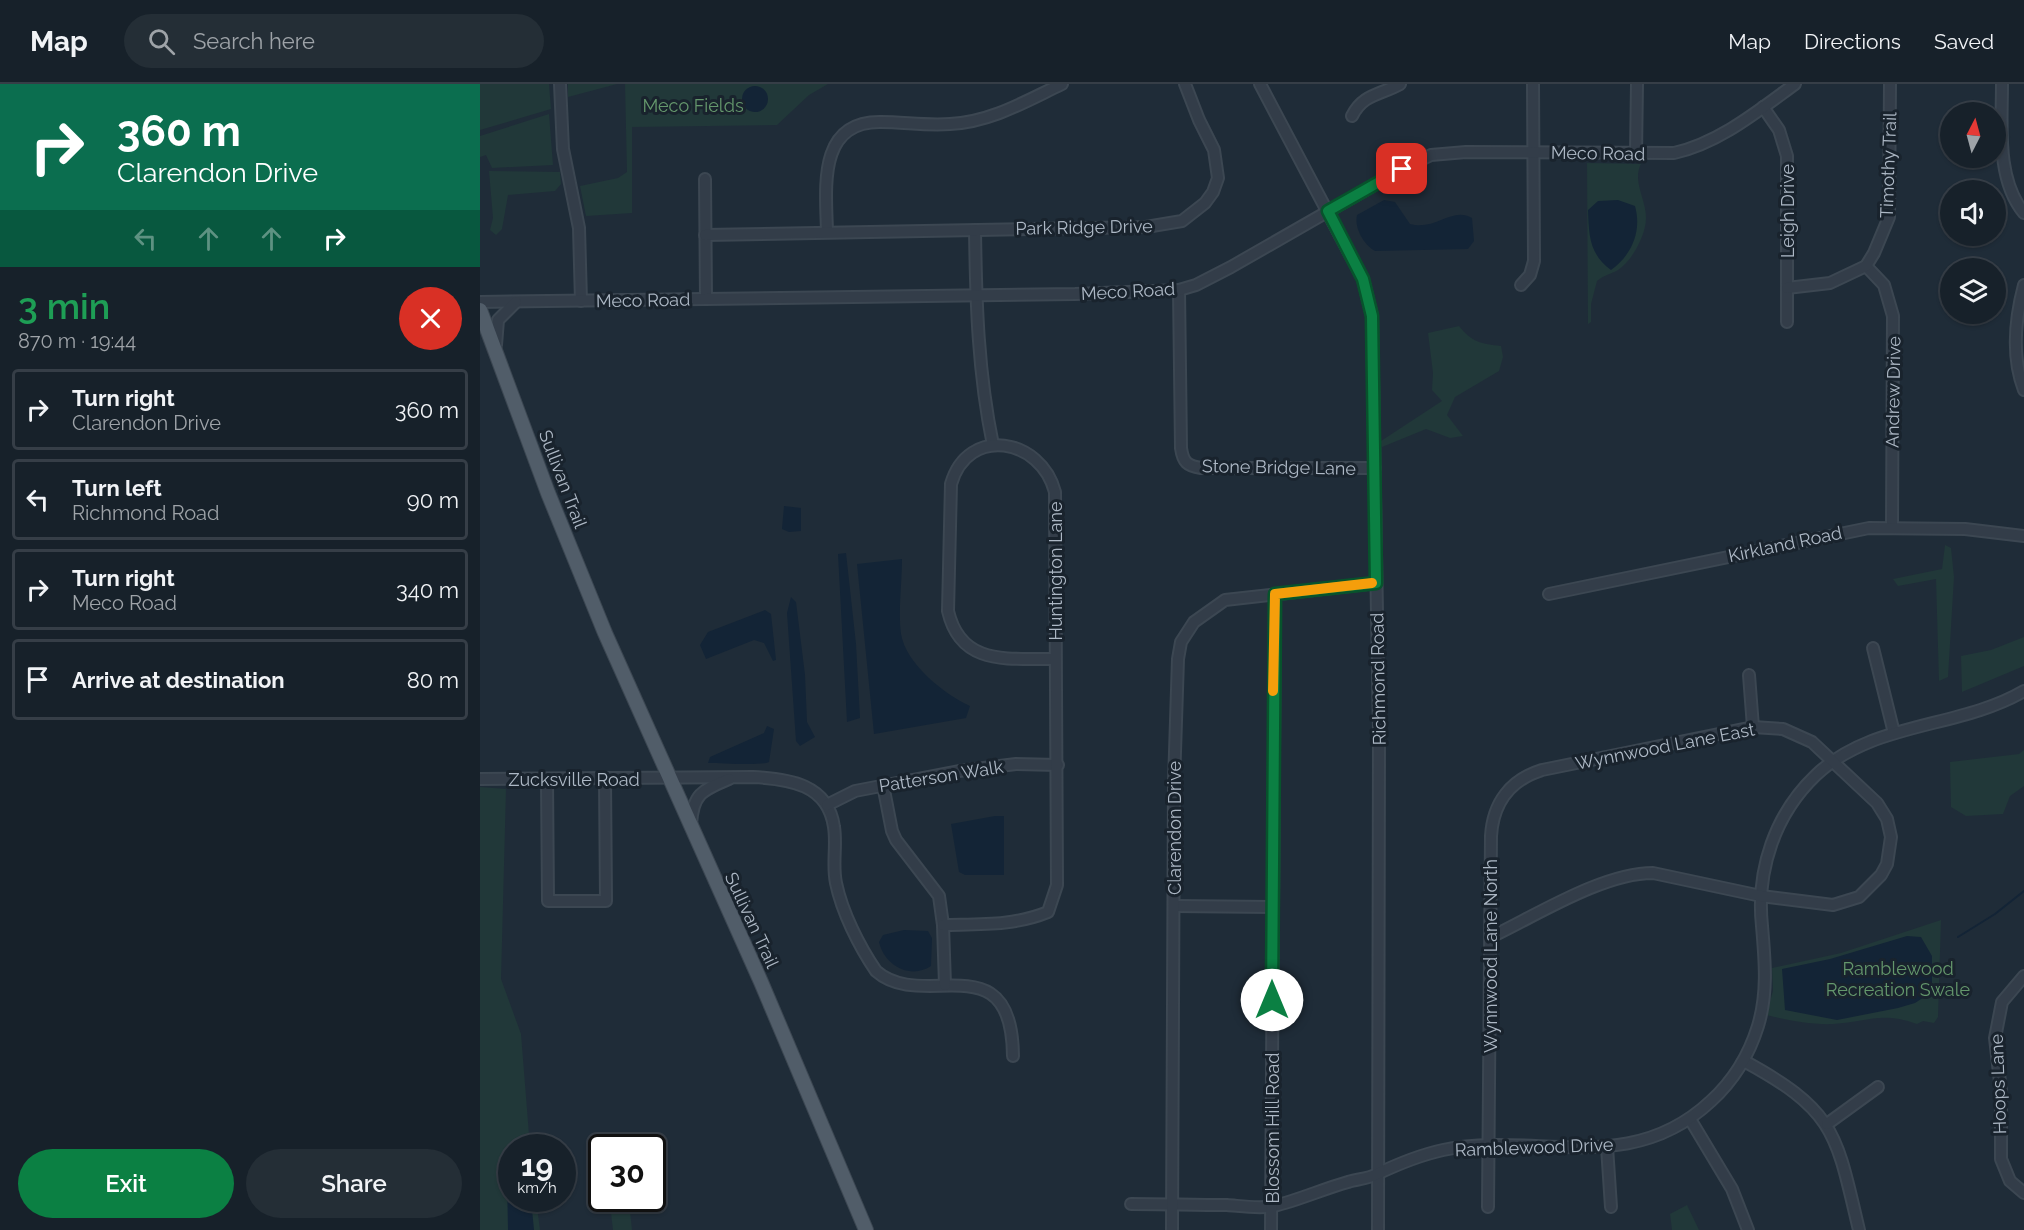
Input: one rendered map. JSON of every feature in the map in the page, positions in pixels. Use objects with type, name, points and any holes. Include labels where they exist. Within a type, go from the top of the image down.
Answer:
[{"type":"main road","name":"Sullivan Trail","points":[[480,310],[548,493],[632,695],[761,982],[866,1230]]},
{"type":"street","points":[[560,84],[563,149],[579,228],[581,301]]},
{"type":"street","points":[[827,232],[826,169],[832,152],[851,128],[878,122],[950,124],[972,122],[992,117],[1062,84]]},
{"type":"street","name":"Park Ridge Drive","points":[[705,235],[1146,227],[1182,221],[1205,203],[1214,192],[1218,178],[1214,150],[1185,84]]},
{"type":"street","name":"Richmond Road","points":[[1260,84],[1363,279],[1370,304],[1376,583],[1378,1230]]},
{"type":"street","points":[[1352,116],[1358,104],[1369,95],[1400,84]]},
{"type":"street","points":[[1521,285],[1530,275],[1534,261],[1533,84]]},
{"type":"street","points":[[1636,154],[1637,84]]},
{"type":"street","name":"Meco Road","points":[[480,302],[976,296],[1179,290],[1196,285],[1231,267],[1402,169],[1431,155],[1466,152],[1674,153],[1694,149],[1763,107],[1795,84]]},
{"type":"street","name":"Timothy Trail","points":[[1866,266],[1885,231],[1889,217],[1890,84]]},
{"type":"street","points":[[2002,84],[2002,134],[2009,191],[2024,213]]},
{"type":"street","name":"Leigh Drive","points":[[1763,107],[1779,130],[1787,156],[1787,322]]},
{"type":"street","points":[[705,179],[706,299]]},
{"type":"street","points":[[975,230],[979,363],[993,444]]},
{"type":"street","points":[[1787,288],[1830,283],[1866,266]]},
{"type":"street","name":"Andrew Drive","points":[[1866,266],[1884,285],[1893,316],[1892,527]]},
{"type":"street","points":[[2024,285],[2017,313],[2016,345],[2024,390]]},
{"type":"street","name":"Stone Bridge Lane","points":[[1179,290],[1182,466],[1201,468],[1375,468]]},
{"type":"street","points":[[496,354],[498,320],[516,302]]},
{"type":"street","name":"Huntington Lane","points":[[944,925],[1015,924],[1048,912],[1058,875],[1055,492],[1045,468],[1035,457],[1008,445],[993,444],[967,458],[959,466],[951,484],[948,611],[952,628],[961,641],[984,656],[1055,659]]},
{"type":"street","name":"Kirkland Road","points":[[1549,594],[1851,530],[1892,527],[1965,529],[2024,536]]},
{"type":"street","name":"Clarendon Drive","points":[[1172,1230],[1174,783],[1178,658],[1181,642],[1194,622],[1211,607],[1225,600],[1376,583]]},
{"type":"street","name":"Blossom Hill Road","points":[[1271,1230],[1275,594]]},
{"type":"street","points":[[1873,648],[1894,733]]},
{"type":"street","points":[[1749,675],[1753,727]]},
{"type":"street","name":"Ramblewood Drive","points":[[1131,1204],[1272,1207],[1378,1174],[1408,1160],[1443,1150],[1488,1147],[1607,1147],[1657,1135],[1690,1119],[1718,1094],[1742,1063],[1763,1010],[1766,972],[1761,896],[1765,867],[1780,821],[1809,782],[1856,747],[1894,733],[1977,712],[2024,691]]},
{"type":"street","name":"Wynnwood Lane East","points":[[1524,778],[1542,770],[1753,727],[1774,727],[1804,737],[1834,762]]},
{"type":"street","points":[[1491,937],[1605,882],[1640,873],[1653,873],[1761,896],[1812,904],[1843,903],[1867,891],[1887,864],[1891,837],[1882,810],[1850,775],[1834,762]]},
{"type":"street","name":"Patterson Walk","points":[[827,805],[855,791],[883,784],[1000,765],[1058,765]]},
{"type":"street","points":[[690,828],[692,807],[697,797],[708,788],[735,777]]},
{"type":"street","name":"Zucksville Road","points":[[480,779],[735,777],[793,781],[811,788],[827,805]]},
{"type":"street","name":"Wynnwood Lane North","points":[[1488,1207],[1492,825],[1502,797],[1524,778]]},
{"type":"street","points":[[547,780],[548,901],[606,901],[605,779]]},
{"type":"street","points":[[883,784],[891,831],[939,896],[944,925],[945,985]]},
{"type":"street","points":[[827,805],[834,827],[836,882],[842,903],[871,964],[882,976],[904,984],[974,988],[996,998],[1011,1020],[1013,1056]]},
{"type":"street","points":[[1173,906],[1272,907]]},
{"type":"street","name":"Hoops Lane","points":[[2024,976],[2002,1002],[1995,1038],[2001,1090],[2001,1159],[2010,1181],[2024,1193]]},
{"type":"street","points":[[1742,1063],[1744,1061],[1761,1070],[1803,1097],[1827,1124],[1843,1159],[1859,1230]]},
{"type":"street","points":[[1827,1124],[1878,1087]]},
{"type":"street","points":[[1690,1119],[1732,1189],[1748,1230]]},
{"type":"street","points":[[1607,1147],[1611,1207]]},
{"type":"green space","points":[[480,84],[549,84],[551,109],[480,130]]},
{"type":"green space","points":[[568,84],[617,84],[568,97]]},
{"type":"green space","name":"Meco Fields","points":[[625,84],[828,84],[809,95],[777,125],[632,127],[632,213],[586,216],[580,186],[618,178],[627,172]]},
{"type":"green space","points":[[549,114],[553,165],[492,168],[486,155],[480,157],[480,136]]},
{"type":"green space","points":[[1587,163],[1641,164],[1638,177],[1646,218],[1641,240],[1633,254],[1618,270],[1597,281],[1591,304],[1591,322],[1588,324]]},
{"type":"green space","points":[[489,171],[560,172],[561,184],[555,191],[508,195],[502,229],[496,235],[490,230],[493,218]]},
{"type":"green space","points":[[1459,326],[1468,336],[1477,341],[1501,346],[1503,357],[1499,371],[1455,397],[1447,415],[1463,436],[1450,438],[1426,429],[1382,447],[1381,441],[1442,401],[1432,390],[1433,373],[1428,333]]},
{"type":"green space","points":[[1945,545],[1951,548],[1954,577],[1948,677],[1939,681],[1936,579],[1898,586],[1893,579],[1942,569]]},
{"type":"green space","points":[[2024,637],[2024,666],[1962,692],[1961,656],[1991,650]]},
{"type":"green space","points":[[2024,750],[2024,786],[2010,796],[2003,814],[1966,816],[1951,807],[1950,762],[2019,754]]},
{"type":"green space","points":[[480,787],[506,789],[501,979],[521,1034],[529,1134],[498,1134],[498,1212],[538,1212],[540,1230],[480,1230]]},
{"type":"green space","name":"Ramblewood Recreation Swale","points":[[1941,920],[1938,1017],[1934,1023],[1923,1021],[1917,1024],[1893,1018],[1874,1018],[1845,1023],[1816,1024],[1766,1015],[1773,991],[1772,968],[1841,953]]},
{"type":"green space","points":[[1687,1205],[1699,1230],[1672,1230],[1670,1214]]},
{"type":"green space","points":[[630,1212],[632,1230],[613,1230],[611,1213]]},
{"type":"water","points":[[755,86],[764,90],[768,99],[764,108],[755,112],[746,108],[742,99],[746,90]]},
{"type":"water","points":[[1384,200],[1395,202],[1410,224],[1428,224],[1458,215],[1472,218],[1474,241],[1468,249],[1375,251],[1361,236],[1356,220],[1357,215]]},
{"type":"water","points":[[1618,200],[1635,206],[1637,224],[1630,250],[1611,270],[1594,251],[1588,210],[1598,201]]},
{"type":"water","points":[[784,506],[801,508],[801,531],[789,532],[782,529]]},
{"type":"water","points":[[846,553],[856,644],[860,718],[847,722],[838,554]]},
{"type":"water","points":[[902,559],[900,616],[904,645],[918,667],[928,677],[949,694],[970,706],[966,718],[874,734],[857,564]]},
{"type":"water","points":[[791,597],[796,602],[805,675],[807,722],[815,737],[800,746],[796,741],[787,613]]},
{"type":"water","points":[[765,610],[771,614],[776,660],[773,661],[764,643],[754,640],[706,659],[700,645],[708,632]]},
{"type":"water","points":[[767,726],[774,729],[769,762],[708,763],[710,757],[764,733]]},
{"type":"water","points":[[1004,816],[1004,875],[965,875],[959,872],[951,824]]},
{"type":"water","points":[[904,930],[928,931],[932,938],[931,966],[923,970],[907,971],[899,968],[886,957],[879,942],[883,935]]},
{"type":"water","name":"Ramblewood Recreation Swale","points":[[1907,936],[1921,937],[1932,956],[1932,992],[1915,1003],[1837,1020],[1785,1010],[1782,969],[1830,959]]},
{"type":"water","points":[[508,1212],[532,1212],[534,1230],[508,1230]]},
{"type":"waterway","points":[[1958,937],[1995,914],[2024,891]]},
{"type":"slow traffic","points":[[1273,691],[1275,594],[1372,583]]},
{"type":"route","points":[[1272,1000],[1275,594],[1376,583],[1372,316],[1363,279],[1328,211],[1402,169]]}]
